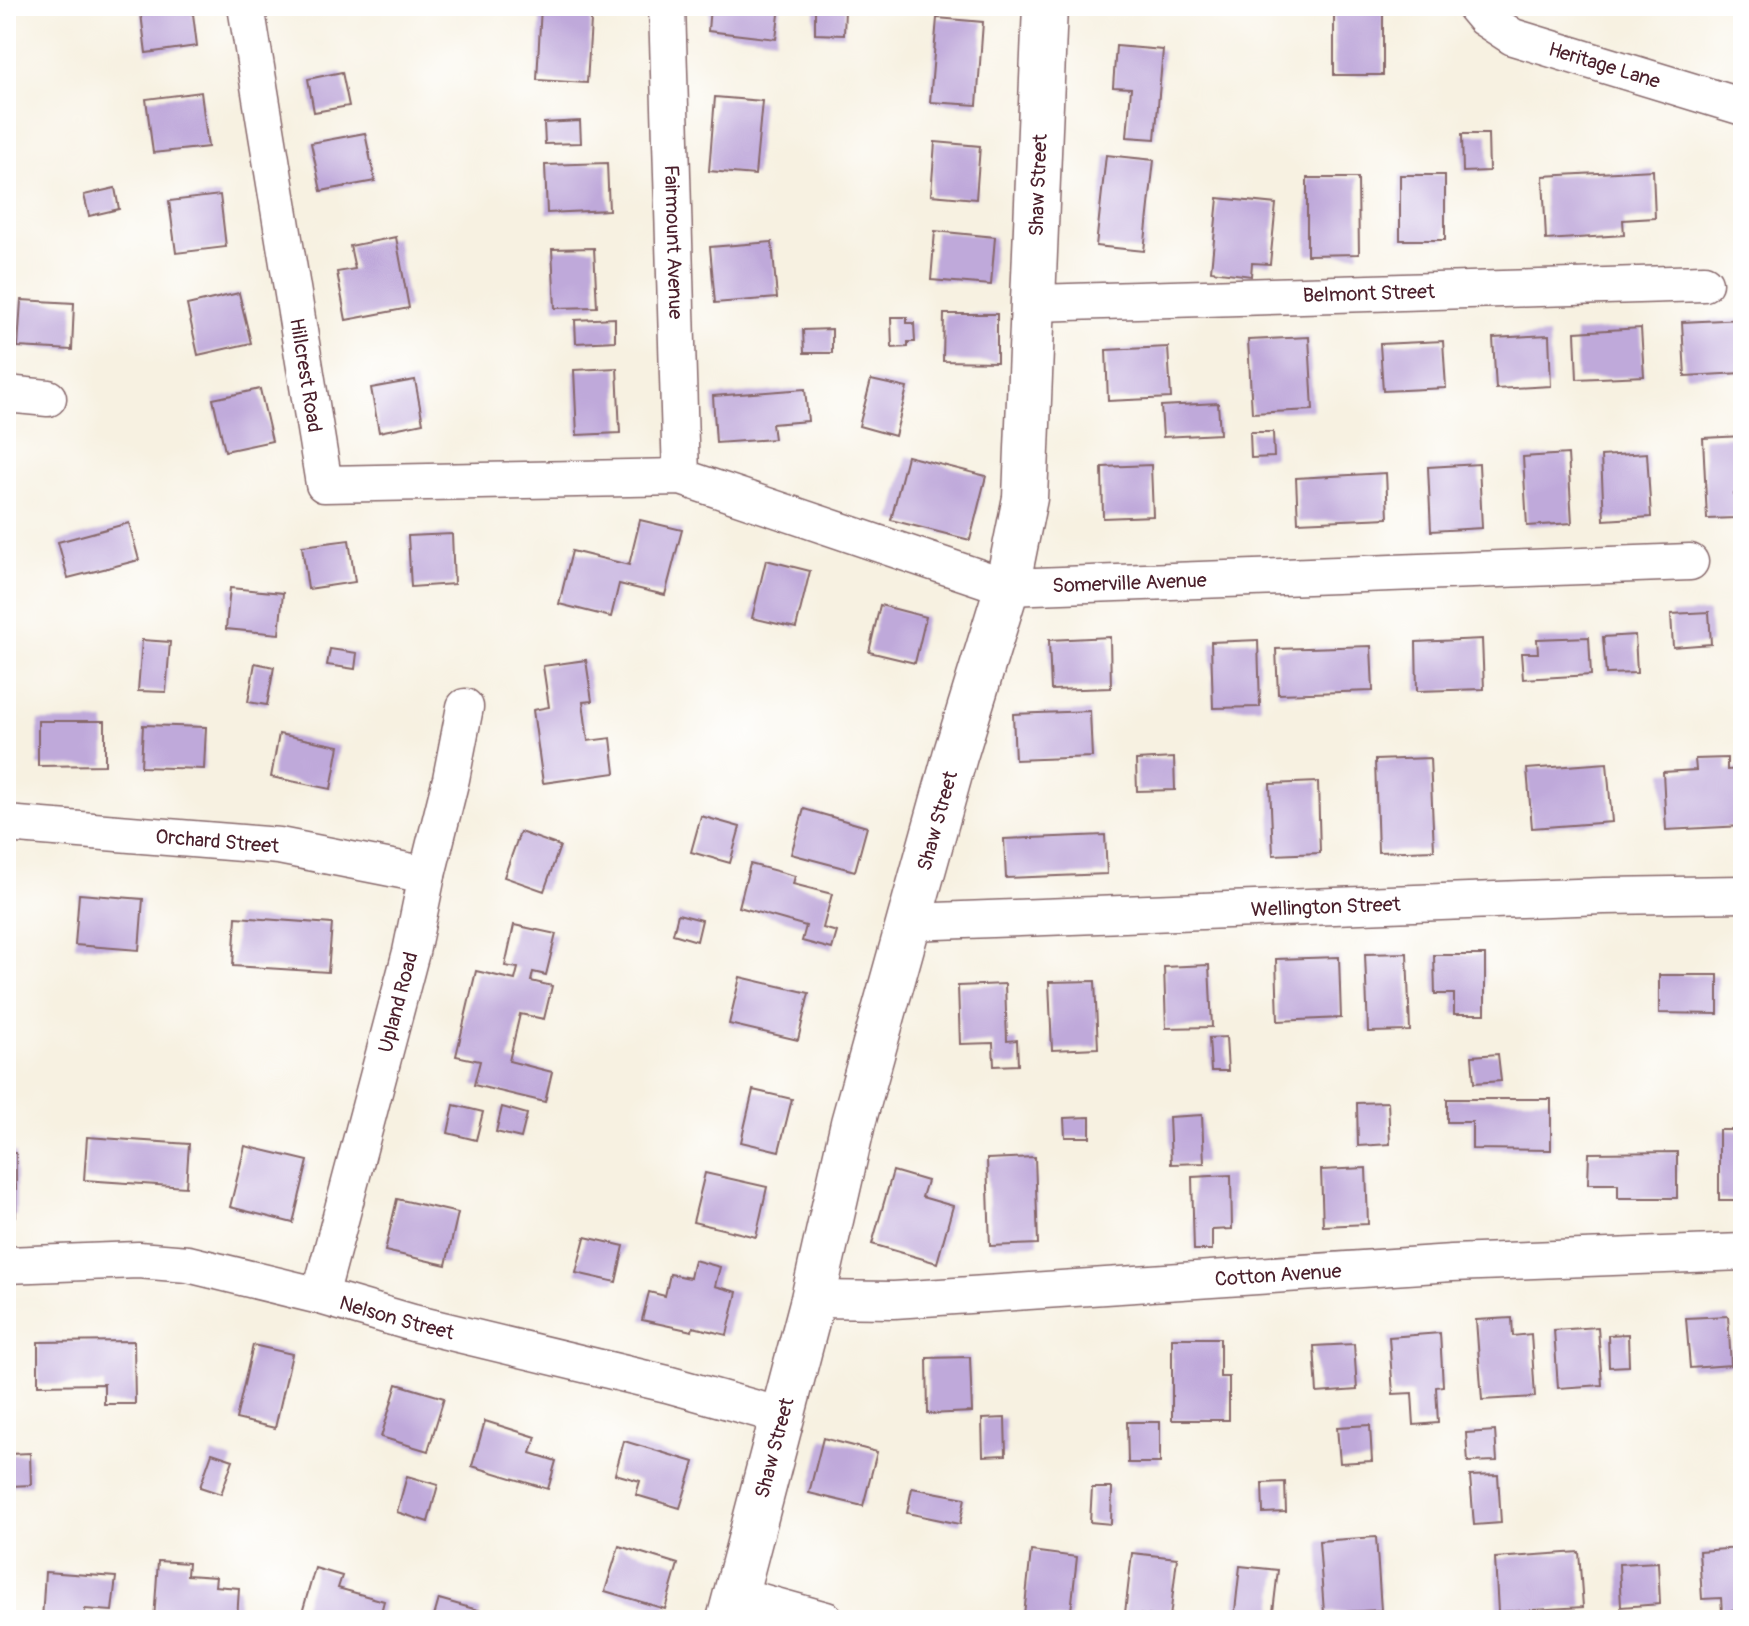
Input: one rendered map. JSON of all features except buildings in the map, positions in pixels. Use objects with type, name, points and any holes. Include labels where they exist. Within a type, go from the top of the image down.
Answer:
[{"type":"street","name":"Hillcrest Road","points":[[246,6],[324,484],[587,479]]},
{"type":"street","name":"Fairmount Avenue","points":[[667,6],[681,477]]},
{"type":"street","name":"Shaw Street","points":[[732,1608],[813,1299],[853,1123],[955,756],[1007,587],[1025,498],[1045,6]]},
{"type":"street","name":"Heritage Lane","points":[[1474,6],[1484,18],[1513,37],[1743,107]]},
{"type":"street","name":"Belmont Street","points":[[1035,303],[1704,283]]},
{"type":"street","points":[[6,394],[48,398]]},
{"type":"street","name":"Somerville Avenue","points":[[587,479],[681,477],[1007,587],[1690,562]]},
{"type":"street","name":"Upland Road","points":[[320,1296],[411,952],[465,707]]},
{"type":"street","name":"Orchard Street","points":[[6,824],[279,846],[427,875]]},
{"type":"street","name":"Wellington Street","points":[[910,922],[1604,896],[1743,894]]},
{"type":"street","name":"Cotton Avenue","points":[[813,1299],[894,1300],[1452,1263],[1743,1252]]},
{"type":"street","name":"Nelson Street","points":[[6,1265],[114,1260],[162,1261],[201,1267],[782,1416]]},
{"type":"street","points":[[732,1608],[826,1620]]}]
